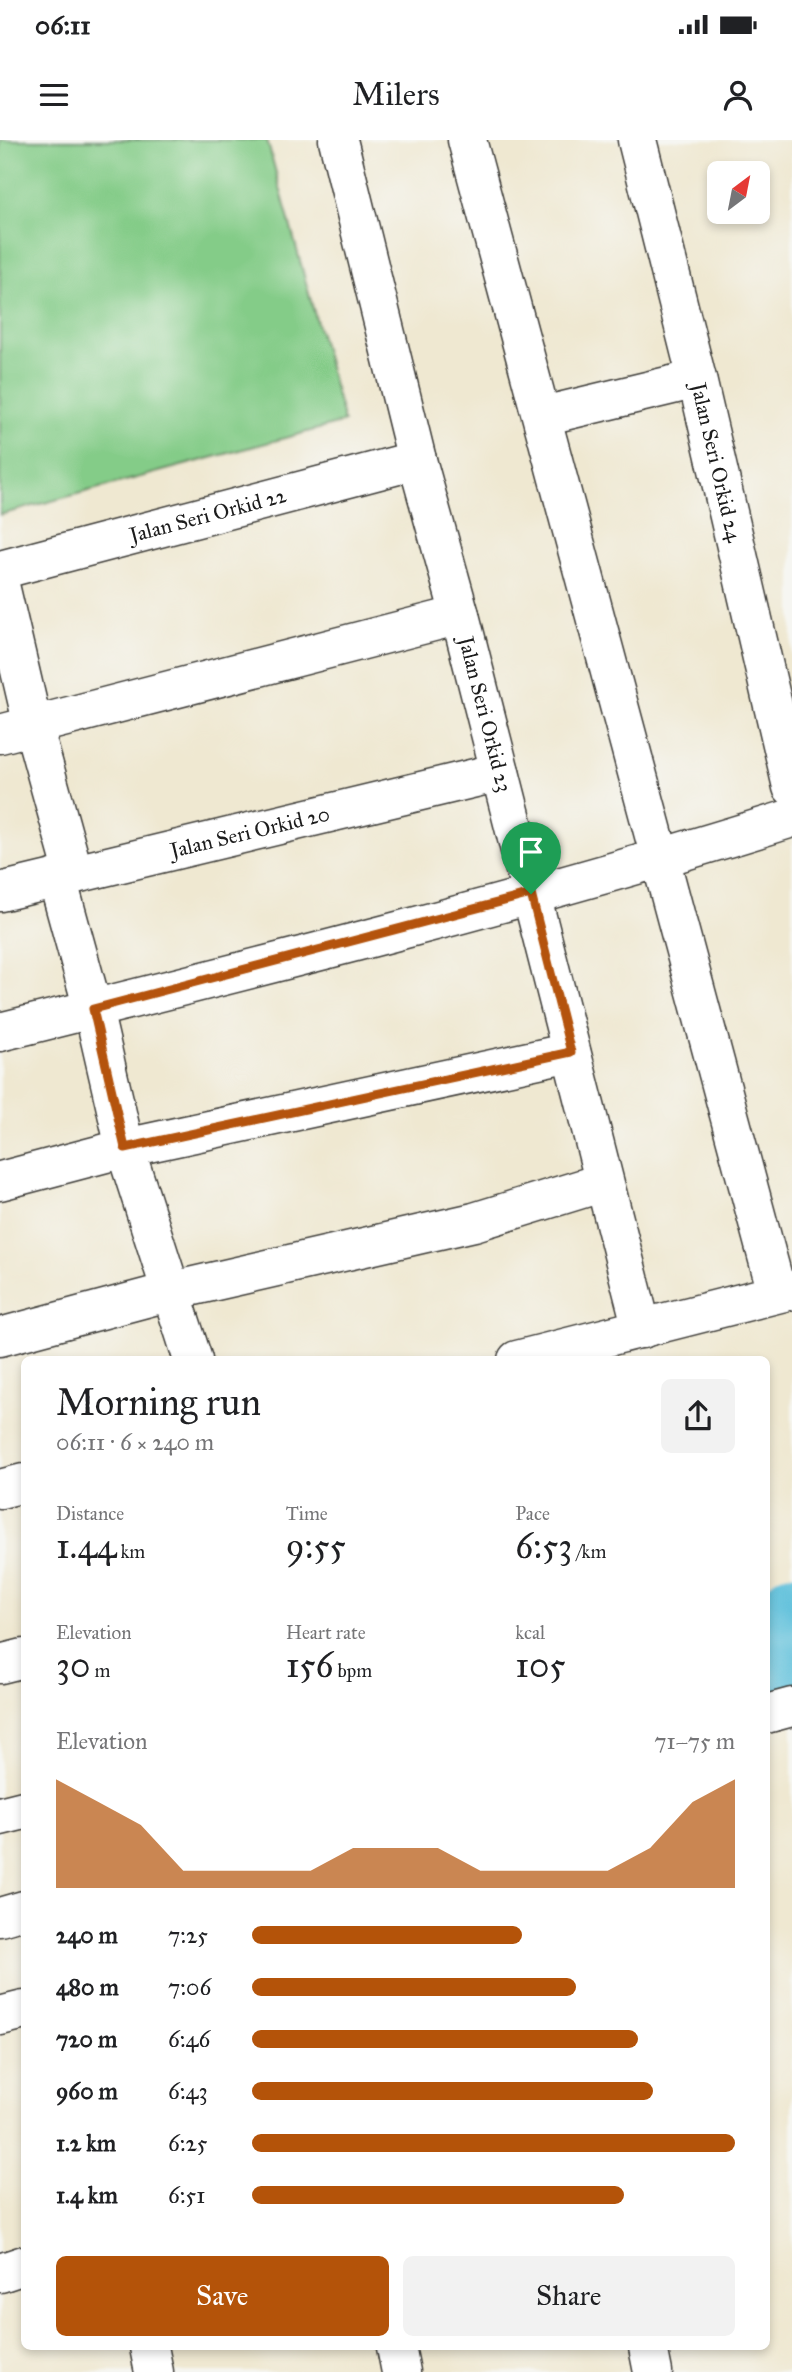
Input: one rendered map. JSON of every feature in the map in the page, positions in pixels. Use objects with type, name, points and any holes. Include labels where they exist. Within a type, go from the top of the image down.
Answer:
[{"type":"street","name":"Jalan Seri Orkid 23","points":[[338,140],[417,460],[460,615],[642,1329]]},
{"type":"street","points":[[467,140],[660,859],[785,1292],[532,1356]]},
{"type":"street","name":"Jalan Seri Orkid 24","points":[[637,140],[697,379],[792,787]]},
{"type":"street","points":[[543,416],[697,379]]},
{"type":"street","name":"Jalan Seri Orkid 22","points":[[0,570],[417,460]]},
{"type":"street","points":[[0,585],[16,730],[65,876],[125,1148],[192,1356]]},
{"type":"street","points":[[16,730],[460,615]]},
{"type":"street","name":"Jalan Seri Orkid 20","points":[[0,892],[500,772]]},
{"type":"street","points":[[0,1032],[531,894],[660,859],[792,818]]},
{"type":"street","points":[[0,1181],[125,1148],[571,1052]]},
{"type":"street","points":[[0,1337],[172,1291],[474,1222],[604,1182]]},
{"type":"street","points":[[0,1489],[21,1484]]},
{"type":"street","points":[[0,1664],[21,1659]]},
{"type":"street","points":[[770,1713],[792,1707]]},
{"type":"street","points":[[0,1816],[21,1811]]},
{"type":"street","points":[[0,1917],[21,1911]]},
{"type":"street","points":[[0,2016],[21,2011]]},
{"type":"street","points":[[0,2273],[21,2266]]},
{"type":"street","points":[[150,2350],[154,2372]]},
{"type":"street","points":[[397,2350],[401,2372]]},
{"type":"street","points":[[649,2350],[653,2372]]},
{"type":"green space","points":[[0,140],[267,140],[344,422],[0,515]]},
{"type":"waterway","points":[[792,1605],[779,1618],[792,1684]]},
{"type":"route","points":[[531,894],[571,1052],[125,1148],[93,1009],[531,894]]}]
